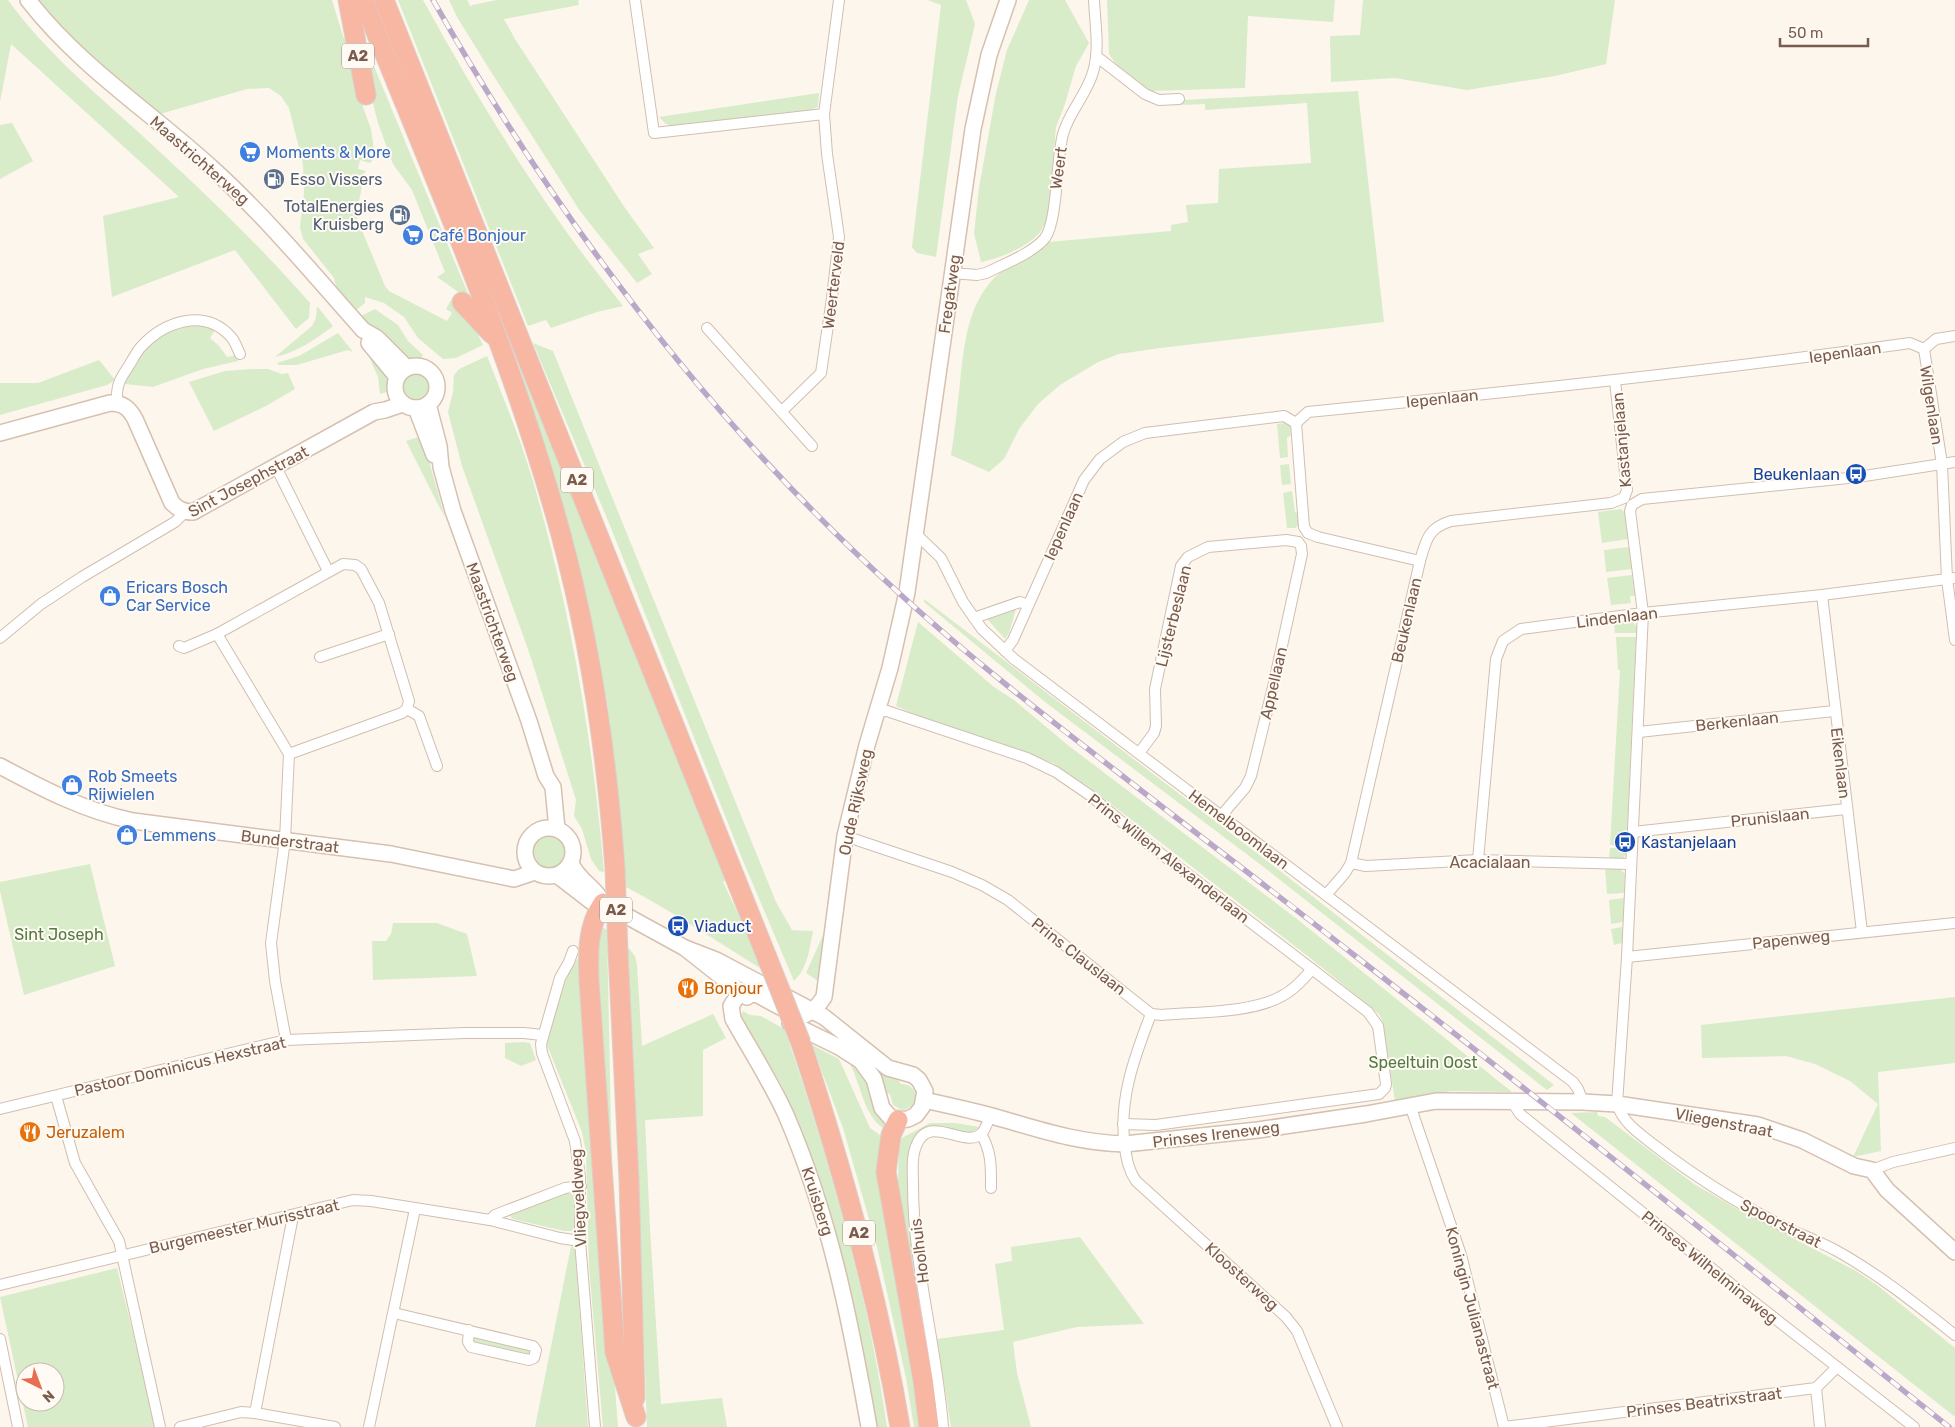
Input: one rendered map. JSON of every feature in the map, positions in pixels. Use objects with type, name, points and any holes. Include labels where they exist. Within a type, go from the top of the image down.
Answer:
[{"type":"highway","name":"A2","points":[[348,0],[366,96]]},
{"type":"highway","name":"A2","points":[[363,0],[499,341],[544,475],[575,592],[601,736],[612,825],[629,1189],[636,1422]]},
{"type":"highway","name":"A2","points":[[384,0],[801,1043],[857,1223],[880,1321],[900,1427]]},
{"type":"highway","name":"A2","points":[[462,302],[499,341]]},
{"type":"highway","name":"A2","points":[[603,903],[596,913],[590,931],[589,981],[615,1352],[636,1422]]},
{"type":"highway","name":"A2","points":[[898,1120],[891,1135],[886,1172],[929,1427]]},
{"type":"main road","name":"Maastrichterweg","points":[[28,0],[54,32],[96,71],[211,167],[256,209],[363,330],[377,338],[402,372]]},
{"type":"main road","name":"Fregatweg","points":[[907,592],[973,129],[982,79],[996,31],[1008,0]]},
{"type":"main road","points":[[414,366],[424,367],[435,376],[438,387],[436,394],[411,402],[395,383],[402,372],[414,366]]},
{"type":"main road","name":"Maastrichterweg","points":[[411,402],[430,449],[441,467],[453,511],[529,721],[546,776],[553,787],[550,829]]},
{"type":"main road","name":"Sint Josephstraat","points":[[185,512],[200,509],[374,412],[411,402]]},
{"type":"main road","points":[[0,433],[110,404],[118,403],[124,405],[132,412],[172,503],[185,512]]},
{"type":"main road","name":"Oude Rijksweg","points":[[813,1010],[820,1004],[826,991],[845,836],[856,788],[897,640],[907,592]]},
{"type":"main road","name":"Bunderstraat","points":[[0,766],[48,792],[115,817],[152,824],[391,854],[516,879],[535,872]]},
{"type":"main road","points":[[550,829],[566,834],[573,852],[571,863],[564,871],[558,875],[546,876],[535,872],[526,859],[525,849],[528,840],[535,832],[550,829]]},
{"type":"main road","points":[[500,875],[526,859]]},
{"type":"main road","points":[[571,863],[575,873],[583,882],[598,893],[603,903]]},
{"type":"main road","points":[[558,875],[592,902],[603,903],[686,948],[716,960],[813,1010],[892,1070],[912,1075],[919,1080],[925,1091],[924,1100],[919,1111],[912,1117],[898,1120],[890,1117],[882,1108],[876,1084],[866,1066],[852,1054],[768,1012],[686,948]]},
{"type":"main road","points":[[740,992],[758,995],[798,1016],[804,1016],[813,1010]]},
{"type":"main road","name":"Kruisberg","points":[[740,992],[732,1002],[732,1016],[786,1115],[805,1161],[832,1245],[869,1427]]},
{"type":"main road","name":"Prinses Ireneweg","points":[[924,1100],[1068,1138],[1106,1144],[1125,1144],[1258,1130],[1445,1100],[1512,1102]]},
{"type":"main road","name":"Vliegenstraat","points":[[1512,1102],[1617,1104],[1758,1125],[1802,1140],[1854,1166],[1872,1170]]},
{"type":"main road","points":[[1872,1170],[1887,1190],[1955,1252]]},
{"type":"street","points":[[635,0],[654,133],[824,114]]},
{"type":"street","name":"Weerterveld","points":[[782,411],[821,373],[832,298],[840,237],[827,154],[824,114],[839,0]]},
{"type":"street","name":"Weert","points":[[952,273],[977,275],[986,273],[1034,248],[1046,236],[1051,225],[1056,175],[1063,133],[1093,73],[1096,56],[1094,0]]},
{"type":"street","points":[[1096,56],[1144,94],[1159,100],[1179,99]]},
{"type":"street","points":[[118,403],[119,381],[139,349],[153,336],[182,321],[194,320],[221,328],[232,338],[240,354]]},
{"type":"street","points":[[707,328],[812,446]]},
{"type":"street","points":[[1924,349],[1936,339],[1955,336]]},
{"type":"street","name":"Iepenlaan","points":[[1005,651],[1013,640],[1084,480],[1100,458],[1123,442],[1145,433],[1284,416],[1296,423],[1308,412],[1615,381],[1910,343],[1924,349]]},
{"type":"street","name":"Wilgenlaan","points":[[1924,349],[1942,464],[1955,640]]},
{"type":"street","name":"Kastanjelaan","points":[[1615,381],[1643,613],[1639,732],[1617,1104]]},
{"type":"street","points":[[1296,423],[1304,526],[1308,533],[1420,561]]},
{"type":"street","name":"Beukenlaan","points":[[1326,895],[1351,863],[1420,561],[1426,540],[1431,532],[1446,522],[1858,476],[1955,462]]},
{"type":"street","points":[[276,467],[328,571]]},
{"type":"street","name":"Sint Josephstraat","points":[[0,638],[41,604],[82,577],[175,522],[185,512]]},
{"type":"street","points":[[1298,542],[1308,533]]},
{"type":"street","name":"Hemelboomlaan","points":[[916,534],[941,558],[963,602],[974,618],[982,629],[1005,651],[1573,1082],[1578,1088],[1582,1102]]},
{"type":"street","name":"Lijsterbeslaan","points":[[1140,753],[1154,733],[1156,726],[1155,689],[1182,566],[1188,557],[1208,547],[1286,540],[1298,542]]},
{"type":"street","name":"Appellaan","points":[[1221,816],[1244,788],[1251,776],[1273,687],[1302,554],[1301,546],[1298,542]]},
{"type":"street","points":[[179,646],[184,648],[217,634],[343,564],[349,564],[361,569],[379,603],[408,701],[407,709],[402,713],[289,754]]},
{"type":"street","name":"Lindenlaan","points":[[1478,860],[1496,659],[1503,641],[1521,628],[1951,579]]},
{"type":"street","name":"Eikenlaan","points":[[1822,595],[1834,711],[1862,932]]},
{"type":"street","points":[[974,618],[1020,602],[1028,604]]},
{"type":"street","points":[[217,634],[289,754],[285,840],[271,943],[275,981],[286,1040]]},
{"type":"street","points":[[320,657],[388,634]]},
{"type":"street","points":[[407,709],[418,716],[438,766]]},
{"type":"street","name":"Prins Willem Alexanderlaan","points":[[878,710],[887,711],[1027,758],[1056,772],[1090,796],[1147,843],[1368,1012],[1375,1020],[1379,1031],[1385,1088],[1379,1094],[1156,1124],[1123,1124]]},
{"type":"street","name":"Berkenlaan","points":[[1639,732],[1834,711]]},
{"type":"street","name":"Prunislaan","points":[[1633,832],[1846,809]]},
{"type":"street","name":"Prins Clauslaan","points":[[845,836],[952,872],[982,885],[1008,900],[1151,1014]]},
{"type":"street","name":"Acacialaan","points":[[1351,863],[1366,866],[1478,860],[1630,864]]},
{"type":"street","name":"Papenweg","points":[[1627,957],[1955,923]]},
{"type":"street","name":"Vliegveldweg","points":[[573,951],[560,978],[542,1035],[542,1053],[575,1141],[580,1186],[580,1241],[596,1427]]},
{"type":"street","points":[[1151,1014],[1162,1015],[1244,1008],[1262,1004],[1298,985],[1312,969]]},
{"type":"street","name":"Kloosterweg","points":[[1151,1014],[1135,1056],[1125,1100],[1123,1124],[1128,1165],[1136,1181],[1286,1317],[1297,1331],[1337,1427]]},
{"type":"street","name":"Pastoor Dominicus Hexstraat","points":[[0,1109],[286,1040],[465,1033],[524,1033],[542,1035]]},
{"type":"street","points":[[56,1096],[75,1163],[119,1241],[160,1427]]},
{"type":"street","name":"Prinses Wilhelminaweg","points":[[1512,1102],[1520,1114],[1741,1292],[1914,1427]]},
{"type":"street","name":"Spoorstraat","points":[[1617,1104],[1621,1116],[1629,1125],[1681,1166],[1772,1220],[1836,1251],[1885,1280],[1955,1335]]},
{"type":"street","name":"Koningin Julianastraat","points":[[1410,1106],[1461,1256],[1504,1427]]},
{"type":"street","points":[[990,1116],[981,1134],[988,1145],[991,1157],[991,1188]]},
{"type":"street","name":"Hoolhuis","points":[[943,1427],[913,1207],[913,1156],[918,1141],[929,1132],[939,1131],[968,1137],[981,1134]]},
{"type":"street","points":[[1872,1170],[1893,1162],[1955,1148]]},
{"type":"street","points":[[490,1220],[495,1215],[565,1188],[580,1186]]},
{"type":"street","name":"Burgemeester Murisstraat","points":[[0,1285],[293,1216],[353,1200],[490,1220],[560,1238],[580,1241]]},
{"type":"street","points":[[369,1427],[415,1208]]},
{"type":"street","points":[[255,1413],[293,1216]]},
{"type":"street","points":[[394,1313],[470,1330],[533,1346],[536,1350],[536,1355],[530,1360],[471,1347],[468,1342],[470,1330]]},
{"type":"street","points":[[0,1339],[18,1427]]},
{"type":"street","points":[[1820,1427],[1816,1388],[1837,1367]]},
{"type":"street","name":"Prinses Beatrixstraat","points":[[1504,1427],[1816,1388]]},
{"type":"street","points":[[180,1427],[241,1412],[335,1427]]},
{"type":"green space","points":[[0,0],[8,0],[68,68],[247,235],[310,303],[309,318],[296,329],[235,250],[112,297],[103,216],[179,197],[11,44],[0,102]]},
{"type":"green space","points":[[37,0],[332,0],[343,36],[350,49],[360,99],[371,129],[374,150],[373,159],[370,163],[360,160],[358,169],[366,171],[359,185],[362,186],[356,216],[385,286],[389,291],[447,321],[452,313],[446,309],[451,300],[474,326],[483,345],[456,358],[443,359],[418,338],[404,317],[384,303],[365,297],[365,303],[355,311],[337,290],[334,278],[303,239],[300,227],[304,193],[303,164],[289,108],[281,96],[269,88],[247,89],[160,114],[80,46]]},
{"type":"green space","points":[[398,0],[423,0],[473,87],[544,200],[623,306],[597,312],[551,328],[546,320],[528,326]]},
{"type":"green space","points":[[449,0],[467,0],[471,7],[472,5],[497,0],[578,0],[579,5],[504,19],[515,39],[625,208],[654,248],[638,254],[652,274],[637,283],[580,211],[488,67],[457,17]]},
{"type":"green space","points":[[928,0],[966,0],[975,24],[958,96],[936,257],[917,253],[912,247],[941,5]]},
{"type":"green space","points":[[1029,0],[1065,0],[1089,43],[1076,66],[1056,127],[1048,218],[1040,232],[1029,242],[1005,255],[981,262],[974,233],[979,188],[996,93],[1007,50]]},
{"type":"green space","points":[[1107,0],[1335,0],[1333,22],[1248,16],[1245,88],[1152,91],[1134,81],[1120,70],[1109,54]]},
{"type":"green space","points":[[1363,0],[1615,0],[1606,64],[1555,76],[1467,90],[1395,78],[1331,82],[1330,36],[1360,35]]},
{"type":"green space","points":[[364,42],[471,301],[437,277],[445,272],[412,190],[393,164],[378,123],[370,92]]},
{"type":"green space","points":[[1358,91],[1384,322],[1119,354],[1098,362],[1060,385],[1038,404],[1019,429],[1004,459],[989,472],[951,455],[965,340],[978,300],[1001,272],[1037,252],[1049,242],[1171,231],[1171,225],[1188,222],[1186,205],[1218,203],[1219,169],[1311,163],[1307,103],[1205,110],[1205,104],[1182,105],[1182,100]]},
{"type":"green space","points":[[819,93],[818,107],[810,110],[673,126],[666,124],[659,117]]},
{"type":"green space","points":[[12,123],[33,161],[0,179],[0,125]]},
{"type":"green space","points":[[317,306],[333,326],[298,349],[275,357],[312,326],[316,318]]},
{"type":"green space","points":[[375,309],[398,325],[408,341],[423,355],[418,361],[400,355],[361,316]]},
{"type":"green space","points":[[193,326],[205,326],[215,330],[210,338],[227,357],[236,355],[238,361],[203,369],[153,387],[125,384],[143,352],[151,344],[169,333]]},
{"type":"green space","points":[[338,333],[353,352],[348,350],[297,365],[279,365],[277,363],[299,356]]},
{"type":"green space","points":[[533,343],[553,351],[776,902],[792,930],[813,931],[805,965],[794,981],[741,856],[611,528]]},
{"type":"green space","points":[[512,344],[727,879],[723,882],[746,931],[760,968],[677,916],[626,887],[607,702],[592,630],[554,479],[535,416],[509,345]]},
{"type":"green space","points":[[367,352],[386,374],[387,392],[380,394],[378,377]]},
{"type":"green space","points":[[487,356],[528,465],[558,577],[569,626],[586,724],[604,872],[599,871],[591,859],[582,829],[574,816],[576,800],[529,652],[462,466],[448,412],[453,392],[454,375],[459,369]]},
{"type":"green space","points":[[99,360],[115,380],[107,385],[0,415],[0,383],[38,383]]},
{"type":"green space","points":[[268,369],[282,374],[288,373],[295,389],[266,406],[214,431],[189,382],[225,371]]},
{"type":"green space","points":[[416,374],[425,378],[429,387],[425,396],[416,400],[407,396],[403,387],[407,378]]},
{"type":"green space","points":[[1286,423],[1290,426],[1291,435],[1287,438],[1288,457],[1280,458],[1277,424]]},
{"type":"green space","points":[[422,436],[445,518],[406,441]]},
{"type":"green space","points":[[1289,464],[1291,484],[1282,485],[1280,465]]},
{"type":"green space","points":[[1292,491],[1299,524],[1296,528],[1287,528],[1283,493]]},
{"type":"green space","points":[[1621,509],[1625,513],[1628,539],[1602,543],[1598,512]]},
{"type":"green space","points":[[1629,547],[1632,569],[1606,572],[1604,550]]},
{"type":"green space","points":[[1632,575],[1635,596],[1630,596],[1631,603],[1611,605],[1607,578]]},
{"type":"green space","points":[[924,599],[1275,867],[1554,1085],[1547,1090],[1265,868],[1045,702],[924,602]]},
{"type":"green space","points":[[1016,609],[1009,633],[1005,639],[987,619]]},
{"type":"green space","points":[[1631,620],[1637,627],[1637,633],[1615,633],[1614,623]]},
{"type":"green space","name":"Speeltuin Oost","points":[[918,622],[994,687],[1014,700],[1069,746],[1297,919],[1512,1092],[1451,1091],[1395,1101],[1382,1020],[1379,1014],[1314,961],[1089,787],[1053,763],[896,706]]},
{"type":"green space","points":[[1616,637],[1636,637],[1627,830],[1624,830],[1624,846],[1610,845],[1620,670],[1618,670]]},
{"type":"green space","points":[[549,836],[555,837],[560,841],[564,846],[564,858],[560,863],[555,867],[549,868],[543,867],[538,863],[534,858],[533,852],[534,846],[538,841],[543,837]]},
{"type":"green space","points":[[1610,848],[1625,848],[1627,854],[1621,860],[1609,860]]},
{"type":"green space","name":"Sint Joseph","points":[[90,864],[115,966],[24,995],[0,891],[0,882]]},
{"type":"green space","points":[[1605,868],[1620,869],[1625,874],[1624,893],[1607,894]]},
{"type":"green space","points":[[1624,898],[1623,922],[1611,924],[1609,900]]},
{"type":"green space","points":[[393,923],[437,923],[467,934],[477,976],[373,980],[372,941],[386,941],[391,934]]},
{"type":"green space","points":[[598,924],[607,930],[612,1177],[592,970]]},
{"type":"green space","points":[[1622,927],[1622,943],[1614,945],[1611,929]]},
{"type":"green space","points":[[824,933],[819,976],[818,981],[806,973]]},
{"type":"green space","points":[[626,945],[635,956],[637,965],[642,1046],[713,1014],[726,1038],[703,1050],[703,1116],[645,1120],[661,1404],[722,1398],[727,1427],[647,1427],[635,1103]]},
{"type":"green space","points":[[584,950],[618,1427],[603,1427],[589,1267],[586,1153],[582,1132],[545,1040],[569,971]]},
{"type":"green space","points":[[1955,997],[1955,1063],[1878,1072],[1881,1151],[1853,1157],[1878,1104],[1850,1081],[1815,1064],[1786,1056],[1702,1058],[1701,1025]]},
{"type":"green space","points":[[743,1011],[750,1015],[761,1016],[784,1029],[788,1039],[819,1135],[859,1280],[870,1329],[887,1427],[877,1427],[861,1350],[808,1155],[782,1086],[753,1036],[749,1035],[740,1017]]},
{"type":"green space","points":[[505,1043],[530,1043],[536,1060],[521,1066],[505,1058]]},
{"type":"green space","points":[[812,1045],[839,1059],[870,1128],[887,1140],[921,1427],[914,1427],[906,1378],[877,1247],[843,1128]]},
{"type":"green space","points":[[840,1055],[856,1061],[891,1123],[888,1131],[874,1119],[851,1066]]},
{"type":"green space","points":[[872,1059],[901,1084],[907,1085],[915,1091],[916,1096],[913,1105],[902,1110],[893,1105],[890,1094],[885,1092]]},
{"type":"green space","points":[[1597,1112],[1598,1116],[1605,1117],[1694,1184],[1741,1211],[1856,1271],[1877,1285],[1955,1348],[1955,1417],[1571,1113]]},
{"type":"green space","points":[[930,1123],[955,1123],[979,1127],[972,1133],[930,1127],[920,1133],[911,1214],[913,1283],[898,1182],[899,1143],[900,1139]]},
{"type":"green space","points":[[566,1193],[574,1195],[578,1213],[574,1231],[564,1231],[513,1219],[510,1216]]},
{"type":"green space","points":[[1080,1237],[1144,1324],[1077,1327],[1013,1342],[1017,1373],[1031,1427],[951,1427],[937,1339],[1004,1330],[995,1264],[1012,1261],[1011,1247]]},
{"type":"green space","points":[[571,1246],[575,1247],[588,1427],[535,1427]]},
{"type":"green space","points":[[117,1268],[156,1427],[28,1427],[25,1412],[65,1412],[65,1362],[15,1362],[15,1367],[0,1297]]},
{"type":"green space","points":[[474,1334],[533,1349],[531,1358],[472,1343]]},
{"type":"railway","points":[[433,0],[481,82],[532,162],[642,316],[702,390],[765,461],[831,529],[900,594],[953,641],[1036,708],[1504,1072],[1949,1427]]},
{"type":"place","name":"Moments & More","points":[[250,152]]},
{"type":"place","name":"Esso Vissers","points":[[274,179]]},
{"type":"place","name":"TotalEnergies Kruisberg","points":[[400,215]]},
{"type":"place","name":"Café Bonjour","points":[[413,235]]},
{"type":"place","name":"Beukenlaan","points":[[1856,474]]},
{"type":"place","name":"Ericars Bosch Car Service","points":[[110,596]]},
{"type":"place","name":"Rob Smeets Rijwielen","points":[[72,785]]},
{"type":"place","name":"Lemmens","points":[[127,835]]},
{"type":"place","name":"Kastanjelaan","points":[[1625,842]]},
{"type":"place","name":"Viaduct","points":[[678,926]]},
{"type":"place","name":"Bonjour","points":[[688,988]]},
{"type":"place","name":"Jeruzalem","points":[[30,1132]]}]
